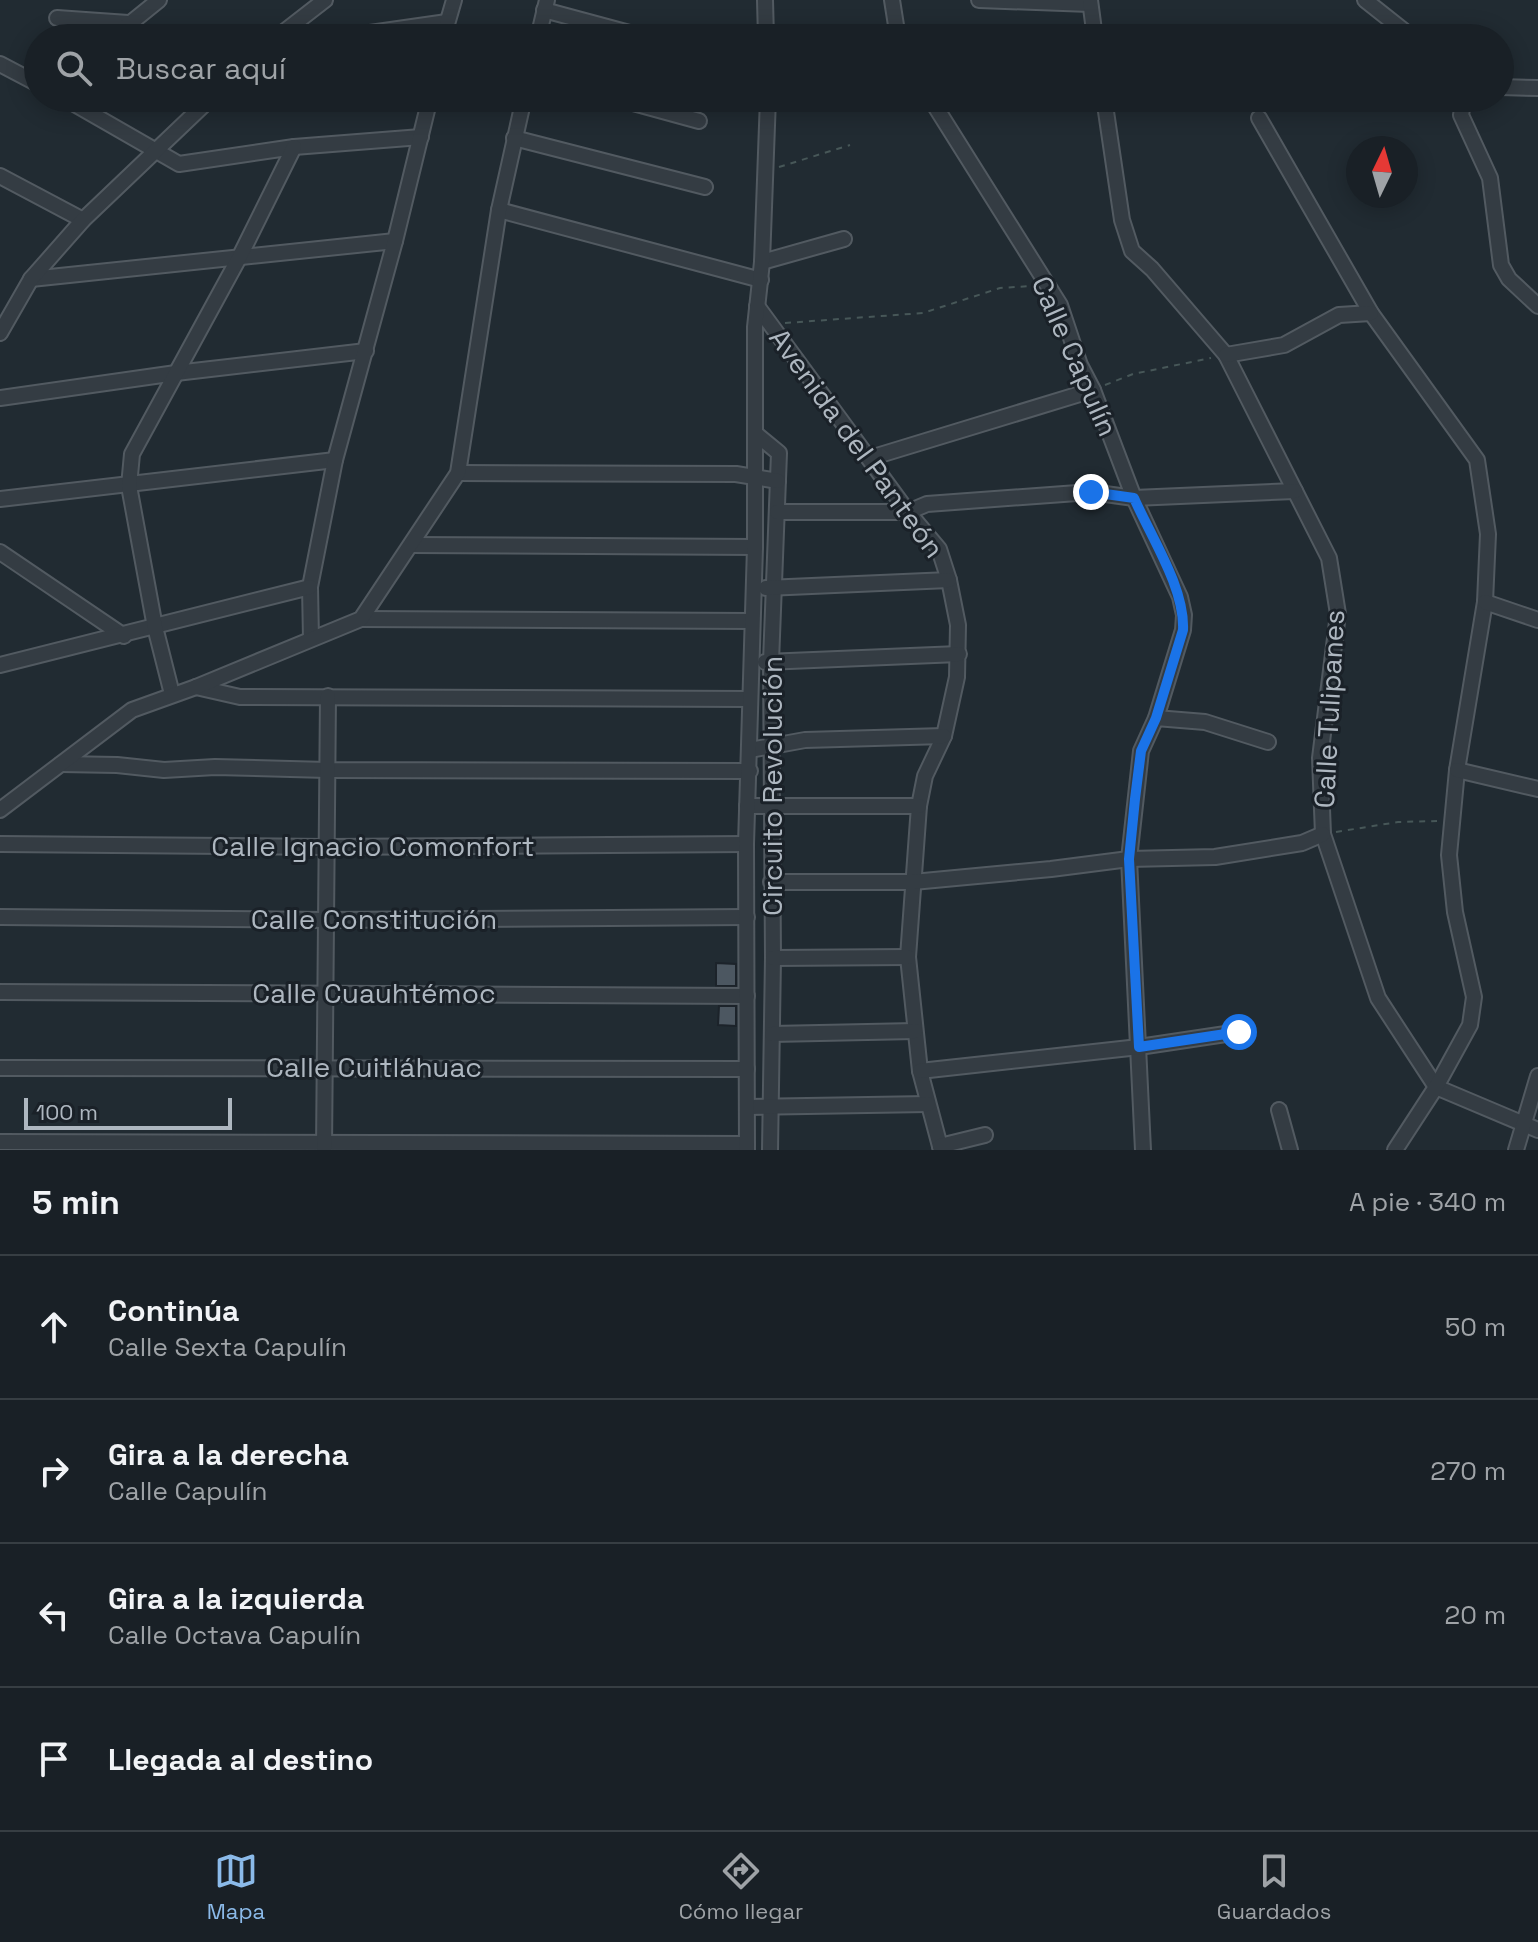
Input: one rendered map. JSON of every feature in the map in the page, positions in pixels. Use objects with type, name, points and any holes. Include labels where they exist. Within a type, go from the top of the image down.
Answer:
[{"type":"street","points":[[57,18],[128,23],[159,0]]},
{"type":"street","points":[[294,24],[325,0]]},
{"type":"street","points":[[433,24],[447,22],[454,0]]},
{"type":"street","points":[[765,0],[766,24]]},
{"type":"street","points":[[892,0],[896,24]]},
{"type":"street","points":[[979,0],[1090,2],[1093,24]]},
{"type":"street","points":[[1365,0],[1395,24]]},
{"type":"street","points":[[546,5],[605,24]]},
{"type":"street","points":[[0,64],[24,77]]},
{"type":"street","points":[[1514,87],[1538,88]]},
{"type":"street","points":[[88,112],[179,164],[294,147],[421,137]]},
{"type":"street","points":[[0,333],[31,279],[83,220],[196,112]]},
{"type":"street","points":[[311,639],[310,587],[335,460],[427,112]]},
{"type":"street","points":[[361,619],[458,473],[499,210],[520,112]]},
{"type":"street","points":[[666,112],[699,121]]},
{"type":"street","name":"Circuito Revolución","points":[[747,1147],[746,844],[755,547],[755,327],[761,280],[768,112]]},
{"type":"street","name":"Calle Capulín","points":[[939,112],[1060,305],[1080,365],[1093,390],[1134,498],[1180,597],[1184,615],[1183,630],[1156,718],[1141,751],[1129,859],[1143,1150]]},
{"type":"street","name":"Calle Tulipanes","points":[[1106,112],[1122,220],[1132,251],[1152,269],[1226,355],[1329,558],[1338,614],[1320,758],[1323,834],[1378,998],[1436,1087]]},
{"type":"street","points":[[1462,112],[1490,178],[1501,265],[1509,279],[1538,306]]},
{"type":"street","points":[[1259,118],[1371,313],[1477,460],[1488,534],[1485,602],[1457,770],[1449,855],[1455,912],[1474,997],[1470,1025],[1436,1087],[1395,1150]]},
{"type":"street","points":[[514,138],[705,187]]},
{"type":"street","points":[[172,694],[155,627],[129,486],[132,454],[239,258],[294,147]]},
{"type":"street","points":[[0,176],[83,220]]},
{"type":"street","points":[[499,210],[761,280]]},
{"type":"street","points":[[762,262],[844,239]]},
{"type":"street","points":[[31,279],[395,241]]},
{"type":"street","name":"Avenida del Panteón","points":[[757,306],[908,512],[939,549],[949,580],[958,625],[959,654],[944,736],[925,776],[919,806],[908,957],[920,1071],[940,1148]]},
{"type":"street","points":[[1226,355],[1284,345],[1339,315],[1371,313]]},
{"type":"street","points":[[0,398],[366,351]]},
{"type":"street","points":[[870,458],[1093,390]]},
{"type":"street","name":"Circuito Revolución","points":[[756,434],[779,453],[771,662],[773,958],[770,1150]]},
{"type":"street","points":[[0,499],[335,460]]},
{"type":"street","points":[[458,473],[736,474],[778,481]]},
{"type":"street","points":[[777,512],[908,512],[927,504],[1091,492],[1134,498],[1295,491]]},
{"type":"street","points":[[412,545],[755,547]]},
{"type":"street","points":[[0,552],[124,636]]},
{"type":"street","points":[[754,588],[949,580]]},
{"type":"street","points":[[0,665],[310,587]]},
{"type":"street","points":[[1485,602],[1538,620]]},
{"type":"street","points":[[0,810],[132,710],[361,619],[752,621]]},
{"type":"street","points":[[752,662],[959,654]]},
{"type":"street","points":[[196,687],[240,697],[750,699]]},
{"type":"street","points":[[324,1147],[328,696]]},
{"type":"street","points":[[1156,718],[1205,722],[1268,742]]},
{"type":"street","points":[[750,750],[805,740],[944,736]]},
{"type":"street","points":[[61,764],[164,770],[215,767],[750,771]]},
{"type":"street","points":[[1457,770],[1538,789]]},
{"type":"street","points":[[747,806],[919,806]]},
{"type":"street","points":[[771,882],[913,882],[1129,859],[1215,857],[1302,843],[1323,834]]},
{"type":"street","name":"Calle Ignacio Comonfort","points":[[0,844],[326,847],[746,844]]},
{"type":"street","name":"Calle Constitución","points":[[0,917],[325,920],[747,917]]},
{"type":"street","points":[[773,958],[908,957]]},
{"type":"street","name":"Calle Cuauhtémoc","points":[[0,992],[747,996]]},
{"type":"street","points":[[772,1034],[915,1031]]},
{"type":"street","points":[[920,1071],[1139,1047],[1239,1032]]},
{"type":"street","name":"Calle Cuitláhuac","points":[[0,1068],[324,1066],[747,1069]]},
{"type":"street","points":[[1516,1150],[1538,1076]]},
{"type":"street","points":[[1436,1087],[1538,1130]]},
{"type":"street","points":[[747,1107],[928,1104]]},
{"type":"street","points":[[1279,1110],[1290,1150]]},
{"type":"street","points":[[940,1148],[985,1135]]},
{"type":"street","points":[[0,1142],[324,1147],[747,1147]]},
{"type":"path","points":[[766,171],[850,145]]},
{"type":"path","points":[[772,324],[923,313],[1000,288],[1048,284]]},
{"type":"path","points":[[1093,390],[1133,374],[1226,355]]},
{"type":"path","points":[[1323,834],[1398,822],[1452,821]]},
{"type":"building","points":[[716,963],[736,964],[736,986],[716,986]]},
{"type":"building","points":[[719,1006],[736,1006],[736,1026],[718,1025]]},
{"type":"route","points":[[1091,492],[1134,498],[1180,597],[1184,615],[1183,630],[1156,718],[1141,751],[1135,799],[1129,859],[1139,1047],[1239,1032]]}]
